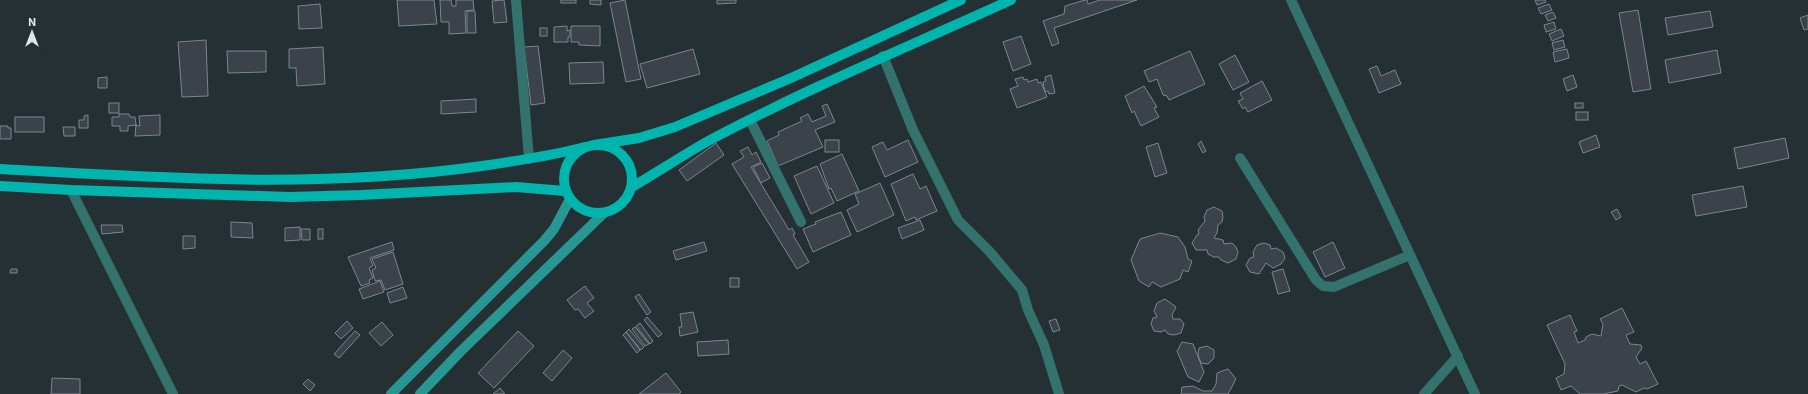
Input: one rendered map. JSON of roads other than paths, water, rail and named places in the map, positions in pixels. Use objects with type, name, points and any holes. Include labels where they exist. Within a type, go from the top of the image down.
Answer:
[{"type":"main road","points":[[0,169],[183,179],[286,180],[388,177],[529,159],[590,146],[639,138],[675,127],[791,78],[961,0]]},
{"type":"main road","points":[[632,187],[695,149],[750,120],[883,56],[1011,0]]},
{"type":"main road","points":[[420,394],[461,351],[604,214],[617,209],[626,200],[632,187],[633,176],[630,166],[624,156],[605,146],[590,146],[571,158],[566,165],[564,182],[567,195],[575,205],[588,213],[604,214]]},
{"type":"main road","points":[[0,186],[72,190],[290,196],[361,196],[516,187],[567,195]]},
{"type":"main road","points":[[391,394],[544,241],[554,229],[567,195]]},
{"type":"street","points":[[516,0],[529,159]]},
{"type":"street","points":[[1291,0],[1475,394]]},
{"type":"street","points":[[883,56],[913,130],[958,220],[990,252],[1022,290],[1028,310],[1044,345],[1059,394]]},
{"type":"street","points":[[750,120],[801,222]]},
{"type":"street","points":[[1240,158],[1316,280],[1323,286],[1334,287],[1410,255]]},
{"type":"street","points":[[72,190],[173,394]]},
{"type":"street","points":[[1424,394],[1458,356]]}]
